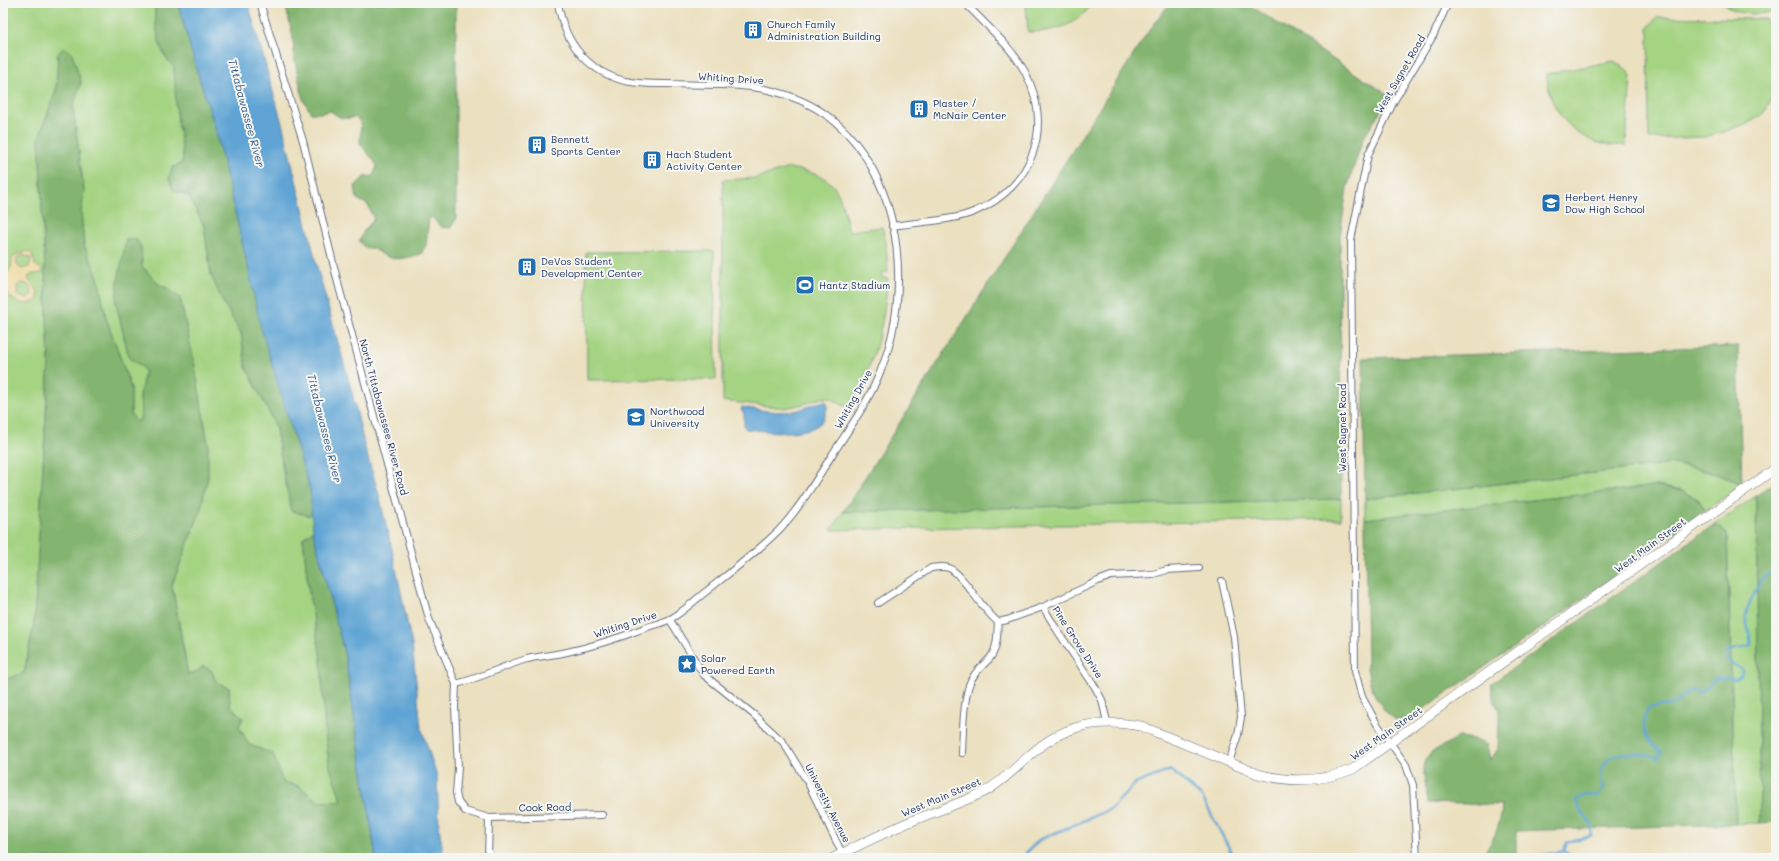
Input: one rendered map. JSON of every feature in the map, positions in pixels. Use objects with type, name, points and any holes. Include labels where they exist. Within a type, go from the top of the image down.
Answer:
[{"type":"street","name":"North Tittabawassee River Road","points":[[260,3],[303,141],[339,287],[429,619],[456,684],[455,707],[458,768],[456,793],[458,802],[465,811],[489,818]]},
{"type":"street","name":"Whiting Drive","points":[[456,684],[527,659],[567,652],[608,641],[670,620],[744,562],[779,530],[808,492],[867,399],[883,363],[896,315],[898,270],[892,226],[881,189],[864,155],[840,124],[825,114],[796,99],[769,90],[740,86],[642,83],[626,81],[604,73],[587,61],[568,39],[561,21],[558,3]]},
{"type":"street","points":[[892,226],[975,212],[989,204],[1020,180],[1028,167],[1033,154],[1038,132],[1037,115],[1034,95],[1025,72],[1010,52],[965,3]]},
{"type":"street","name":"West Sugnet Road","points":[[1417,858],[1413,784],[1406,765],[1376,724],[1362,697],[1355,671],[1351,240],[1360,188],[1368,155],[1394,101],[1433,36],[1448,3]]},
{"type":"street","name":"West Main Street","points":[[833,858],[870,839],[986,791],[1001,781],[1042,744],[1058,734],[1077,727],[1108,722],[1141,726],[1258,774],[1273,778],[1316,780],[1342,774],[1353,769],[1391,744],[1776,468]]},
{"type":"street","points":[[878,603],[931,568],[941,566],[951,569],[958,574],[989,616],[998,622],[996,643],[991,657],[977,670],[969,684],[964,717],[962,753]]},
{"type":"street","points":[[1043,607],[1111,576],[1153,574],[1167,570],[1199,568]]},
{"type":"street","points":[[1222,581],[1234,637],[1241,718],[1238,735],[1229,762]]},
{"type":"street","name":"Pine Grove Drive","points":[[998,622],[1043,607],[1095,687],[1102,700],[1108,722]]},
{"type":"street","name":"University Avenue","points":[[670,620],[704,675],[753,714],[782,742],[807,781],[842,853]]},
{"type":"street","name":"Cook Road","points":[[489,818],[602,815]]},
{"type":"street","points":[[488,858],[489,818]]},
{"type":"green space","points":[[3,3],[154,3],[158,38],[164,54],[174,67],[183,156],[182,163],[172,168],[173,190],[189,196],[204,226],[211,275],[223,302],[241,333],[246,367],[275,424],[286,487],[309,516],[312,511],[313,531],[303,538],[309,593],[321,658],[325,734],[330,768],[342,801],[319,802],[298,786],[282,782],[273,754],[248,744],[239,726],[243,718],[230,705],[229,688],[216,682],[212,671],[198,671],[188,674],[172,585],[201,509],[208,444],[195,367],[180,298],[167,288],[158,284],[142,266],[141,247],[116,303],[129,358],[140,365],[145,371],[140,395],[141,417],[138,422],[131,415],[131,388],[106,318],[98,277],[84,245],[81,212],[84,191],[73,108],[81,82],[58,54],[56,90],[39,138],[49,361],[34,624],[24,673],[3,680]]},
{"type":"green space","points":[[154,3],[178,3],[197,71],[215,127],[247,263],[310,490],[312,511],[309,516],[291,511],[275,424],[246,367],[241,333],[223,302],[211,275],[204,226],[189,196],[173,190],[169,178],[172,168],[182,163],[183,156],[176,108],[174,67],[164,54],[158,38]]},
{"type":"green space","points":[[285,3],[456,3],[456,218],[451,228],[441,227],[432,217],[429,217],[426,245],[421,254],[407,258],[391,258],[379,253],[373,248],[366,249],[359,241],[364,231],[374,219],[368,205],[357,199],[355,186],[364,177],[373,176],[377,166],[360,144],[361,123],[355,117],[342,118],[331,111],[311,113],[303,99],[294,56],[293,38]]},
{"type":"green space","points":[[1026,3],[1092,3],[1087,11],[1080,17],[1064,26],[1046,31],[1028,32]]},
{"type":"green space","points":[[1170,3],[1246,3],[1390,96],[1363,139],[1347,188],[1340,236],[1341,499],[843,512],[1146,35]]},
{"type":"green space","points":[[1724,3],[1776,3],[1776,12],[1755,14],[1742,13],[1730,8]]},
{"type":"green space","points":[[1657,17],[1766,19],[1776,36],[1776,82],[1769,105],[1761,116],[1748,123],[1705,137],[1649,139],[1648,28]]},
{"type":"green space","points":[[64,47],[72,53],[81,82],[73,108],[84,191],[81,212],[84,245],[98,277],[106,318],[131,388],[131,415],[138,422],[141,417],[140,395],[145,371],[140,365],[129,358],[116,303],[118,280],[126,240],[136,239],[141,247],[142,266],[158,284],[167,288],[180,298],[195,367],[208,444],[208,477],[201,509],[172,585],[188,674],[198,671],[203,666],[212,671],[216,682],[229,688],[230,705],[243,718],[239,726],[248,744],[273,754],[283,782],[298,786],[319,802],[342,801],[330,768],[325,734],[321,658],[309,593],[303,538],[313,531],[345,656],[376,858],[3,858],[3,680],[24,673],[34,624],[49,361],[39,138],[56,90],[58,54]]},
{"type":"green space","points":[[1614,61],[1627,70],[1631,76],[1626,145],[1614,145],[1590,140],[1572,128],[1558,112],[1553,103],[1546,74]]},
{"type":"green space","name":"Hantz Stadium","points":[[789,168],[818,175],[827,180],[838,194],[849,231],[882,227],[886,243],[888,272],[882,273],[882,278],[888,278],[880,330],[865,376],[848,408],[831,398],[821,398],[804,404],[785,408],[723,401],[723,180],[757,178]]},
{"type":"green space","points":[[714,251],[716,379],[587,380],[586,252]]},
{"type":"green space","points":[[1738,346],[1742,484],[1725,477],[1691,467],[1673,464],[1365,499],[1363,358]]},
{"type":"green space","points":[[1673,464],[1691,467],[1725,477],[1742,484],[1705,511],[1699,500],[1682,491],[1657,486],[1365,519],[1365,499]]},
{"type":"green space","points":[[1776,481],[1776,822],[1760,823],[1756,496]]},
{"type":"green space","points":[[1657,486],[1682,491],[1699,500],[1705,511],[1546,625],[1403,723],[1395,719],[1383,708],[1374,693],[1367,668],[1365,519]]},
{"type":"green space","points":[[1756,496],[1760,823],[1736,824],[1727,535],[1716,525],[1712,526]]},
{"type":"green space","points":[[1341,499],[1341,519],[831,530],[843,512]]},
{"type":"green space","points":[[1716,525],[1722,528],[1727,534],[1736,824],[1516,831],[1516,858],[1480,858],[1496,833],[1502,805],[1428,803],[1423,768],[1424,762],[1432,752],[1459,737],[1473,739],[1487,745],[1490,760],[1498,749],[1499,724],[1499,710],[1493,698],[1491,684],[1712,526]]},
{"type":"sand","points":[[28,251],[32,254],[35,265],[42,269],[42,273],[33,274],[29,276],[28,279],[38,292],[38,299],[33,302],[18,302],[6,291],[5,278],[11,266],[12,258],[18,254]],"holes":[[[22,255],[30,257],[31,260],[29,267],[21,269],[17,264],[16,259]],[[21,283],[27,284],[31,289],[32,294],[27,298],[17,295],[17,286]]]},
{"type":"water","name":"Tittabawassee River","points":[[178,3],[248,3],[283,127],[319,274],[353,396],[393,554],[412,645],[421,727],[437,776],[439,827],[444,858],[376,858],[345,656],[313,531],[310,490],[261,328],[215,127],[197,71]]},
{"type":"water","points":[[826,401],[827,410],[822,422],[814,427],[791,432],[778,432],[746,429],[744,426],[744,413],[741,411],[742,407],[784,412],[799,410],[816,403]]},
{"type":"waterway","points":[[1564,851],[1567,842],[1591,836],[1592,825],[1580,811],[1576,800],[1585,795],[1598,796],[1603,788],[1601,772],[1604,764],[1609,758],[1625,753],[1642,754],[1658,758],[1662,752],[1651,743],[1645,733],[1644,722],[1648,708],[1675,704],[1690,690],[1700,693],[1709,686],[1715,678],[1736,679],[1741,675],[1742,670],[1727,660],[1727,653],[1734,649],[1751,646],[1745,616],[1762,578],[1776,569]]},
{"type":"waterway","points":[[1026,858],[1026,853],[1039,840],[1111,809],[1135,784],[1171,770],[1202,797],[1233,858]]},
{"type":"waterway","points":[[1528,858],[1564,851],[1574,858]]},
{"type":"place","name":"Church Family Administration Building","points":[[753,30]]},
{"type":"place","name":"Plaster / McNair Center","points":[[919,109]]},
{"type":"place","name":"Bennett Sports Center","points":[[537,145]]},
{"type":"place","name":"Hach Student Activity Center","points":[[652,160]]},
{"type":"place","name":"Herbert Henry Dow High School","points":[[1551,203]]},
{"type":"place","name":"DeVos Student Development Center","points":[[527,267]]},
{"type":"place","name":"Hantz Stadium","points":[[805,285]]},
{"type":"place","name":"Northwood University","points":[[636,417]]},
{"type":"place","name":"Solar Powered Earth","points":[[687,664]]}]
